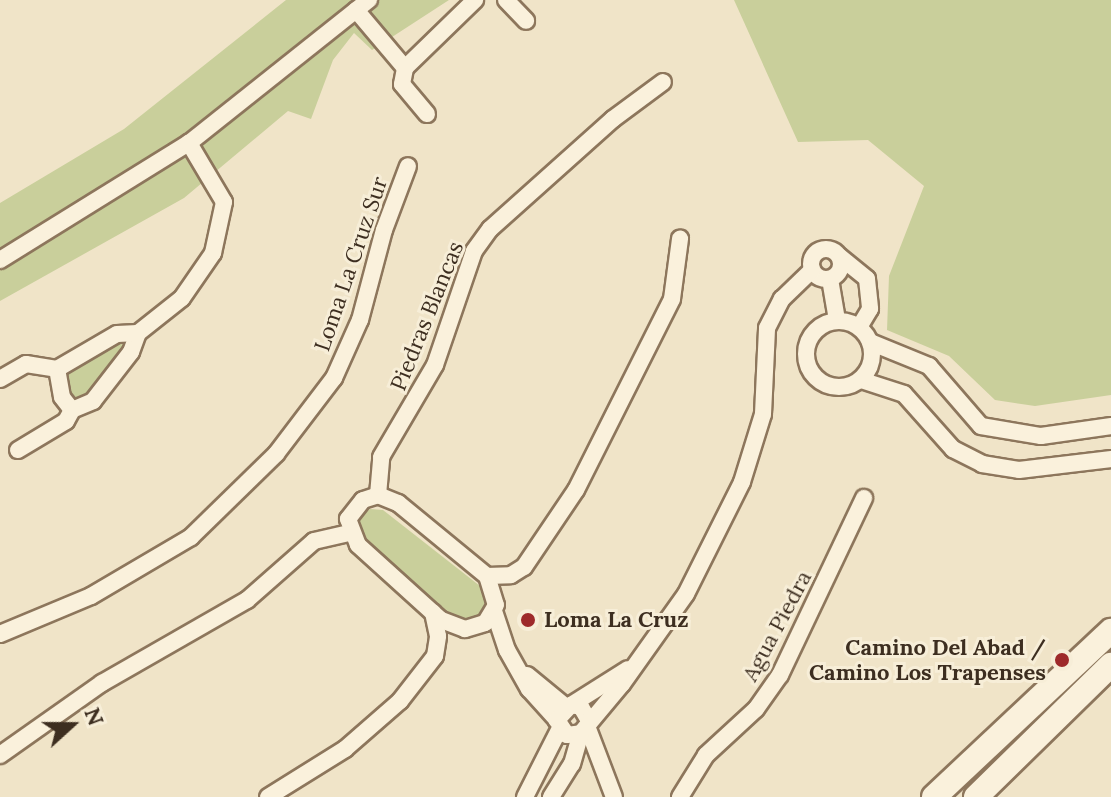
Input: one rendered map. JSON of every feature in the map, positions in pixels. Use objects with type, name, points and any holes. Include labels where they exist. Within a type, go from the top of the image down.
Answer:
[{"type":"main road","points":[[934,797],[1111,631]]},
{"type":"main road","points":[[976,797],[1109,670]]},
{"type":"street","points":[[427,114],[402,84],[405,68],[475,0]]},
{"type":"street","points":[[506,0],[526,21]]},
{"type":"street","points":[[0,260],[189,143],[362,5],[405,68]]},
{"type":"street","name":"Piedras Blancas","points":[[378,495],[381,457],[435,365],[474,251],[490,229],[613,119],[663,82]]},
{"type":"street","points":[[18,450],[66,421],[72,410],[93,401],[131,352],[138,333],[182,298],[213,253],[224,202],[189,143]]},
{"type":"street","name":"Loma La Cruz Sur","points":[[0,634],[91,596],[191,537],[276,454],[334,378],[360,320],[384,230],[408,166]]},
{"type":"street","points":[[268,797],[365,734],[400,701],[435,656],[495,608],[576,490],[672,299],[680,239]]},
{"type":"street","points":[[350,533],[352,511],[378,495],[398,503],[487,576],[507,650],[519,669],[563,715],[572,736],[585,726],[636,663],[686,594],[746,474],[763,414],[767,328],[782,299],[812,270],[819,251],[829,249],[867,279],[870,309],[859,327]]},
{"type":"street","points":[[830,279],[841,268],[839,256]]},
{"type":"street","points":[[812,270],[830,279]]},
{"type":"street","points":[[830,279],[837,320]]},
{"type":"street","points":[[861,380],[872,361],[870,342],[859,327],[837,320],[822,325],[808,339],[809,370],[830,387],[861,380],[904,394],[953,449],[982,464],[1029,470],[1111,459]]},
{"type":"street","points":[[0,379],[26,364],[57,369],[117,334],[138,333]]},
{"type":"street","points":[[870,342],[929,366],[981,426],[1004,434],[1041,436],[1111,426]]},
{"type":"street","points":[[57,369],[62,397],[72,410]]},
{"type":"street","name":"Agua Piedra","points":[[680,797],[706,755],[756,709],[780,675],[864,498]]},
{"type":"street","points":[[350,533],[433,613],[471,628],[507,650]]},
{"type":"street","points":[[0,755],[102,683],[247,600],[314,541],[350,533]]},
{"type":"street","points":[[487,576],[511,575],[524,567]]},
{"type":"street","points":[[433,613],[438,636],[435,656]]},
{"type":"street","points":[[525,797],[563,715],[636,663]]},
{"type":"street","points":[[563,715],[581,707],[585,726],[614,797]]},
{"type":"street","points":[[551,797],[572,764],[585,726]]},
{"type":"green space","points":[[286,0],[449,0],[372,50],[354,33],[333,60],[311,119],[288,111],[184,198],[0,301],[0,203],[124,129]]},
{"type":"green space","points":[[734,0],[1111,0],[1111,395],[1035,406],[995,400],[949,356],[887,330],[889,276],[924,186],[868,140],[798,142]]},
{"type":"green space","points":[[126,340],[128,345],[84,401],[70,401],[63,371],[111,342]]},
{"type":"green space","points":[[370,509],[383,510],[480,586],[486,597],[482,614],[461,622],[446,617],[358,540],[358,518]]},
{"type":"place","name":"Loma La Cruz","points":[[528,620]]},
{"type":"place","name":"Camino Del Abad / Camino Los Trapenses","points":[[1062,660]]}]
